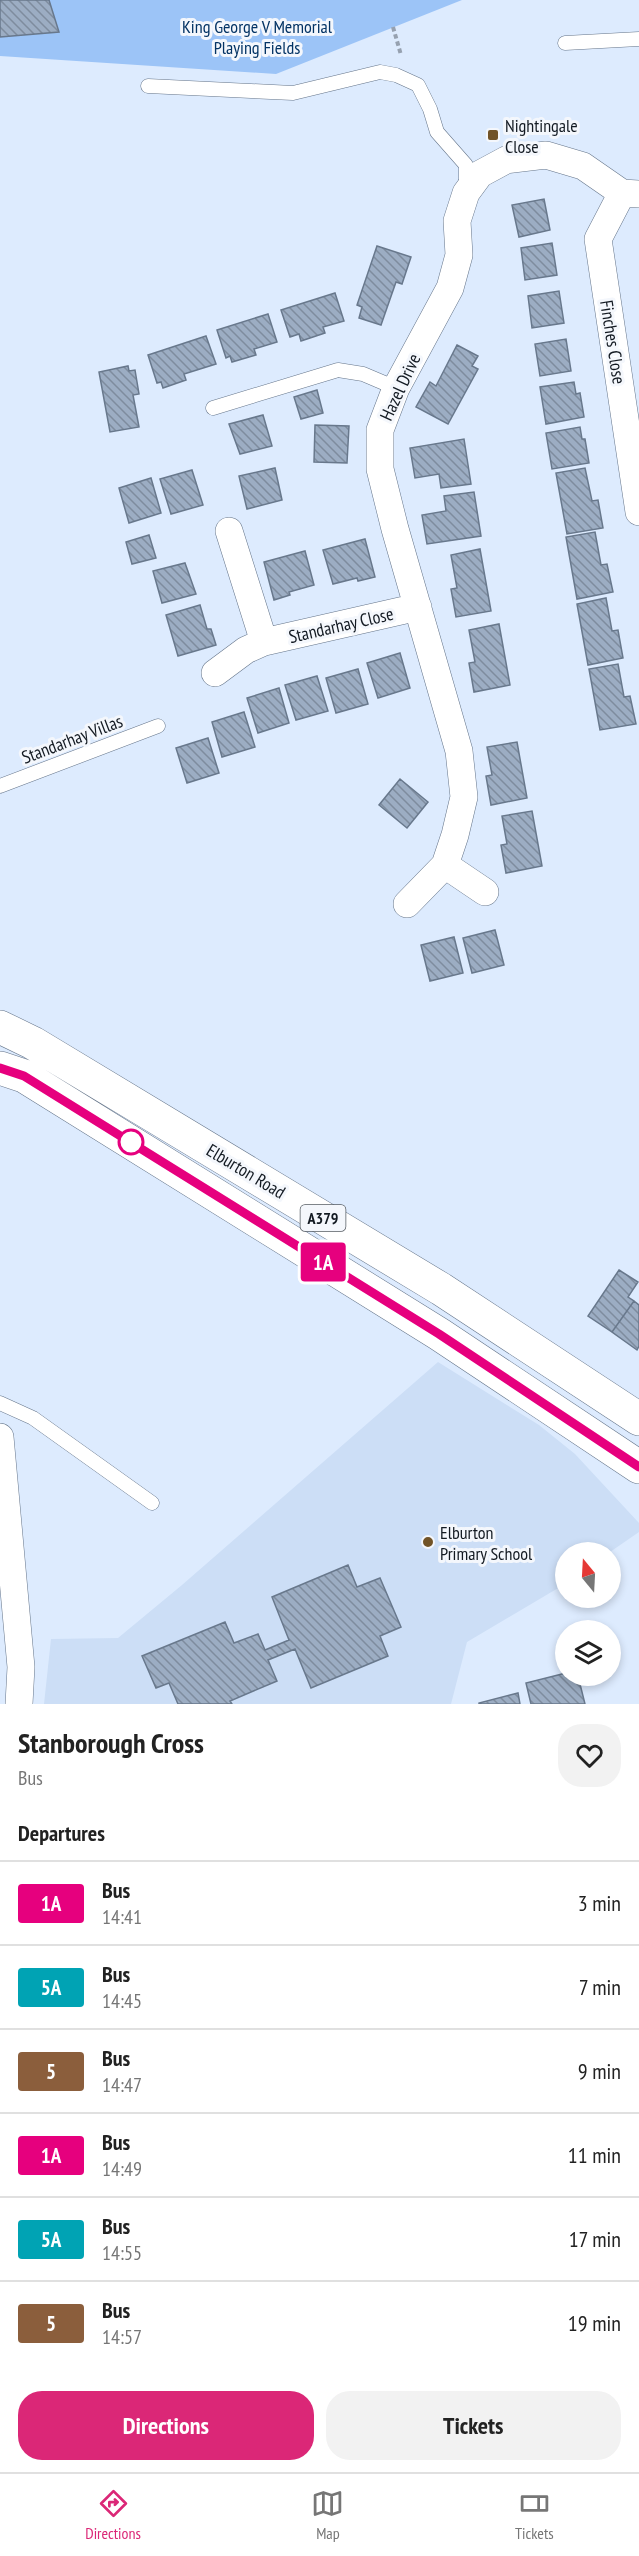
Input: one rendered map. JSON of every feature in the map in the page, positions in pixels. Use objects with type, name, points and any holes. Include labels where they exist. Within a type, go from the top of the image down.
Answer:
[{"type":"main road","name":"Elburton Road","points":[[0,1027],[33,1043],[441,1289],[639,1419]]},
{"type":"main road","name":"Elburton Road","points":[[0,1068],[24,1076],[429,1328],[639,1467]]},
{"type":"street","name":"Hazel Drive","points":[[407,904],[445,865],[464,797],[459,751],[380,469],[380,430],[396,387],[450,288],[459,255],[457,221],[466,193],[480,174],[506,160],[546,155],[583,166],[631,194]]},
{"type":"street","name":"Finches Close","points":[[631,194],[598,239],[639,512]]},
{"type":"street","name":"Standarhay Close","points":[[229,531],[264,642]]},
{"type":"street","name":"Standarhay Close","points":[[215,673],[246,650],[264,642],[418,608]]},
{"type":"street","points":[[445,865],[485,892]]},
{"type":"street","points":[[0,1437],[21,1667],[19,1704]]},
{"type":"lane","points":[[565,43],[639,39]]},
{"type":"lane","points":[[148,86],[293,93],[380,72],[396,75],[418,85],[430,109],[437,132],[466,165],[466,193]]},
{"type":"lane","points":[[213,408],[338,370],[363,374],[396,387]]},
{"type":"lane","name":"Standarhay Villas","points":[[0,786],[158,726]]},
{"type":"lane","points":[[0,1403],[33,1419],[152,1503]]},
{"type":"shaded area","name":"Elburton Primary School","points":[[438,1362],[539,1425],[575,1454],[639,1523],[639,1532],[621,1544],[621,1542],[555,1542],[555,1590],[467,1642],[451,1704],[44,1704],[51,1639],[118,1638]]},
{"type":"green space","name":"King George V Memorial Playing Fields","points":[[0,0],[462,0],[276,74],[0,56]]},
{"type":"building","points":[[0,0],[49,0],[59,32],[0,37]]},
{"type":"building","points":[[544,199],[550,230],[519,237],[512,205]]},
{"type":"building","points":[[552,243],[557,275],[525,280],[521,248]]},
{"type":"building","points":[[377,246],[411,257],[402,284],[396,282],[381,325],[359,318],[362,307],[357,305]]},
{"type":"building","points":[[559,291],[564,323],[532,328],[528,296]]},
{"type":"building","points":[[335,293],[344,321],[323,327],[325,333],[301,341],[299,334],[290,337],[281,310]]},
{"type":"building","points":[[268,314],[277,342],[254,349],[256,355],[232,362],[230,356],[226,358],[217,330]]},
{"type":"building","points":[[206,336],[216,364],[184,374],[186,380],[163,388],[161,382],[157,383],[148,355]]},
{"type":"building","points":[[566,339],[571,371],[540,376],[535,344]]},
{"type":"building","points":[[457,345],[478,356],[472,366],[478,369],[448,424],[416,407],[430,382],[436,386]]},
{"type":"building","points":[[128,366],[129,371],[135,370],[139,394],[133,395],[139,427],[110,432],[99,372]]},
{"type":"building","points":[[574,382],[576,394],[580,393],[584,417],[546,424],[540,387]]},
{"type":"building","points":[[317,390],[323,413],[301,419],[294,397]]},
{"type":"building","points":[[263,415],[272,446],[240,454],[229,424]]},
{"type":"building","points":[[315,425],[349,426],[347,463],[314,462]]},
{"type":"building","points":[[580,427],[582,439],[585,439],[589,463],[552,469],[546,433]]},
{"type":"building","points":[[464,439],[471,484],[441,488],[439,474],[415,478],[410,448]]},
{"type":"building","points":[[275,468],[282,500],[247,509],[239,476]]},
{"type":"building","points":[[585,468],[592,501],[598,500],[603,528],[567,534],[556,473]]},
{"type":"building","points":[[192,470],[203,505],[171,514],[160,479]]},
{"type":"building","points":[[151,478],[161,513],[129,523],[119,488]]},
{"type":"building","points":[[474,492],[481,536],[427,544],[422,515],[446,511],[444,496]]},
{"type":"building","points":[[595,532],[601,565],[607,564],[613,592],[577,599],[566,537]]},
{"type":"building","points":[[149,535],[156,558],[132,564],[126,542]]},
{"type":"building","points":[[365,539],[375,577],[358,581],[357,578],[333,584],[323,550]]},
{"type":"building","points":[[480,549],[491,611],[456,617],[451,589],[457,588],[451,555]]},
{"type":"building","points":[[305,551],[314,585],[289,592],[290,595],[274,600],[264,562]]},
{"type":"building","points":[[185,563],[196,594],[162,603],[153,571]]},
{"type":"building","points":[[606,598],[612,631],[618,630],[623,658],[588,665],[577,604]]},
{"type":"building","points":[[200,605],[207,629],[211,629],[216,645],[178,656],[166,615]]},
{"type":"building","points":[[499,624],[510,685],[474,692],[469,663],[475,662],[469,630]]},
{"type":"building","points":[[400,653],[410,688],[378,698],[367,663]]},
{"type":"building","points":[[618,664],[624,697],[630,696],[636,724],[600,730],[589,669]]},
{"type":"building","points":[[358,669],[368,704],[336,713],[326,678]]},
{"type":"building","points":[[317,676],[328,711],[296,720],[285,685]]},
{"type":"building","points":[[279,688],[289,723],[258,733],[247,698]]},
{"type":"building","points":[[244,712],[255,747],[222,757],[212,722]]},
{"type":"building","points":[[208,738],[219,773],[187,783],[176,748]]},
{"type":"building","points":[[517,742],[527,798],[491,805],[486,776],[492,775],[487,747]]},
{"type":"building","points":[[400,779],[428,802],[407,828],[379,805]]},
{"type":"building","points":[[532,811],[542,866],[506,873],[501,845],[507,844],[502,816]]},
{"type":"building","points":[[495,930],[504,965],[472,973],[463,938]]},
{"type":"building","points":[[454,937],[463,973],[430,981],[421,945]]},
{"type":"building","points":[[619,1270],[638,1282],[628,1297],[634,1301],[612,1332],[588,1316]]},
{"type":"building","points":[[634,1301],[639,1305],[639,1346],[637,1350],[612,1332]]},
{"type":"building","points":[[348,1565],[357,1587],[380,1578],[401,1627],[380,1636],[388,1656],[311,1688],[295,1649],[268,1660],[277,1681],[230,1701],[232,1704],[178,1704],[169,1683],[156,1688],[142,1656],[225,1622],[234,1643],[258,1634],[265,1650],[289,1640],[272,1597]]},
{"type":"building","points":[[555,1676],[555,1686],[580,1686],[585,1704],[531,1704],[526,1683]]},
{"type":"building","points":[[518,1693],[520,1704],[479,1704],[479,1703]]},
{"type":"bus line","name":"1A","points":[[0,1068],[24,1076],[439,1334],[639,1467]]},
{"type":"place","name":"Nightingale Close","points":[[493,135]]},
{"type":"place","name":"Elburton Primary School","points":[[428,1542]]}]
